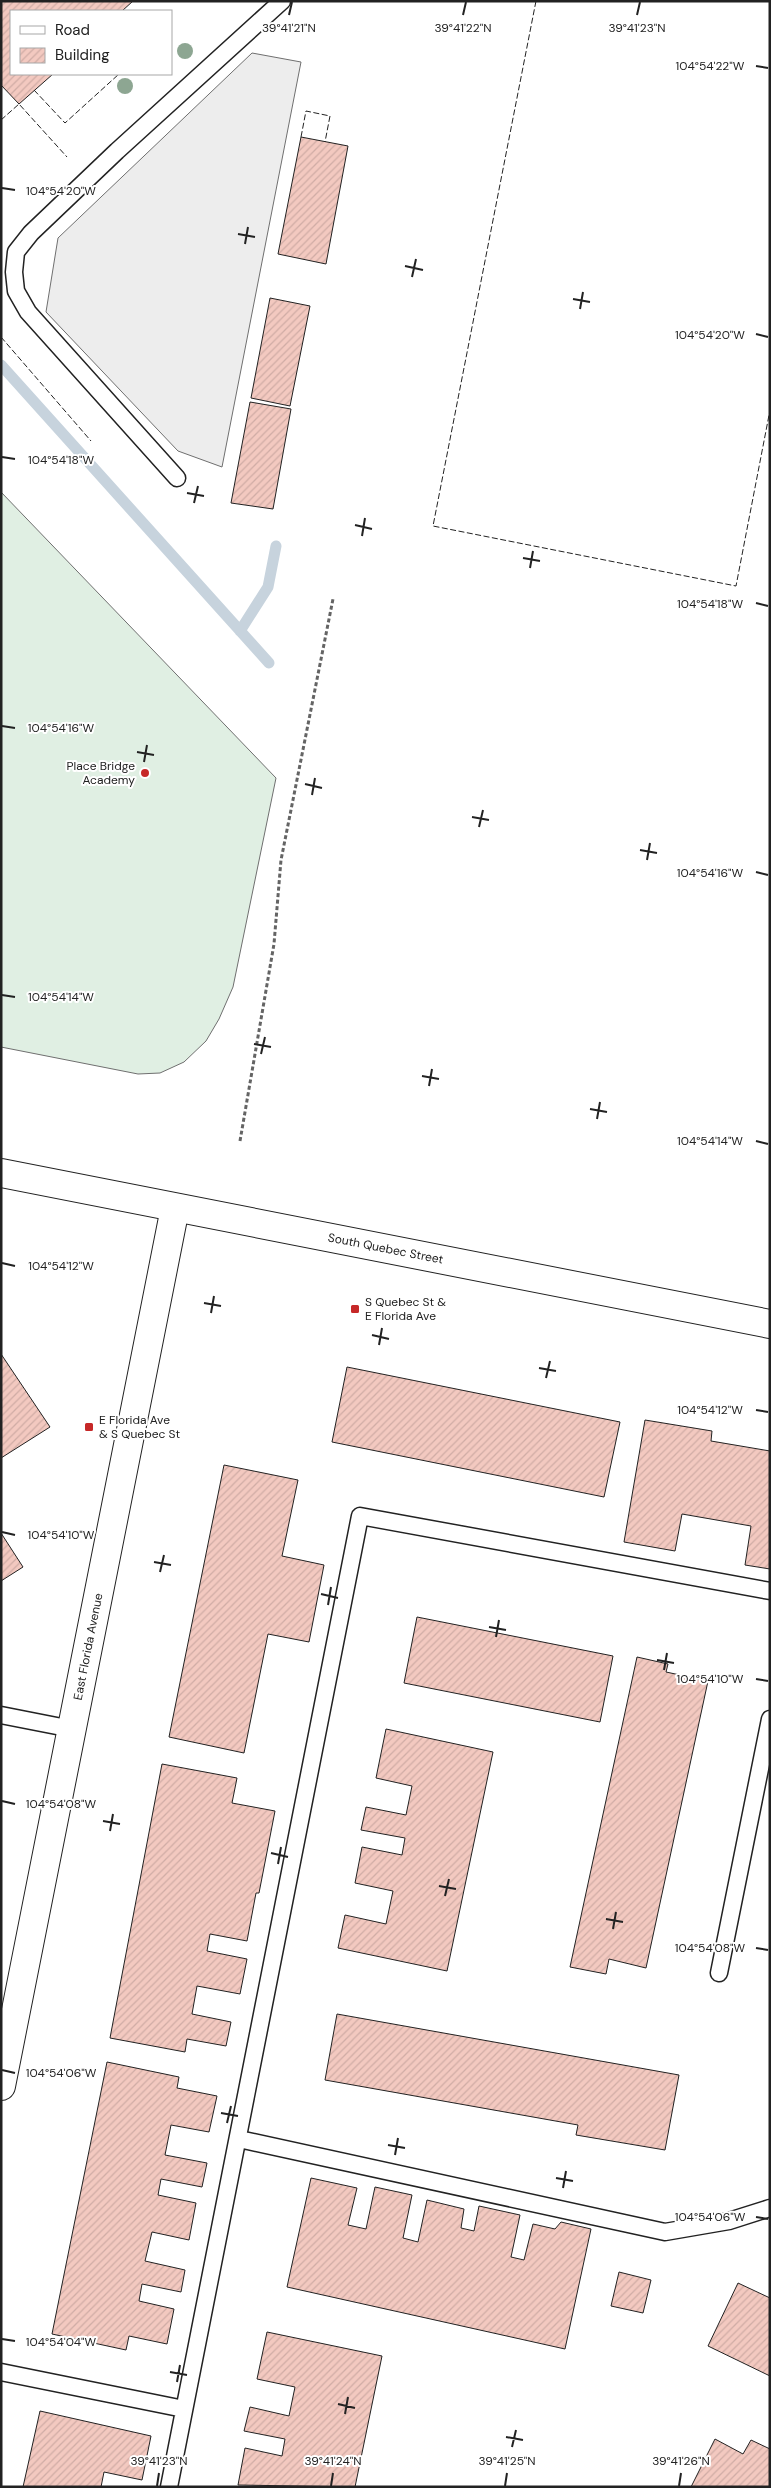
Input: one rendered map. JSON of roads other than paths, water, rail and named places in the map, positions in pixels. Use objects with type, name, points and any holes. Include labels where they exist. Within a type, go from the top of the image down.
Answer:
[{"type":"street","name":"South Quebec Street","points":[[1,1173],[770,1324]]},
{"type":"street","name":"East Florida Avenue","points":[[1,2086],[175,1208]]},
{"type":"lane","points":[[177,478],[28,312],[16,291],[14,272],[16,252],[51,212],[282,1]]},
{"type":"lane","points":[[169,2487],[239,2139],[360,1516],[770,1591]]},
{"type":"lane","points":[[1,1715],[72,1729]]},
{"type":"lane","points":[[719,1973],[770,1719]]},
{"type":"lane","points":[[239,2139],[665,2232],[729,2221],[770,2208]]},
{"type":"lane","points":[[1,2372],[184,2409]]},
{"type":"waterway","points":[[1,365],[269,663]]},
{"type":"waterway","points":[[240,631],[268,587],[276,546]]},
{"type":"place","name":"Place Bridge Academy","points":[[145,773]]},
{"type":"place","name":"S Quebec St & E Florida Ave","points":[[355,1309]]},
{"type":"place","name":"E Florida Ave & S Quebec St","points":[[89,1427]]}]
